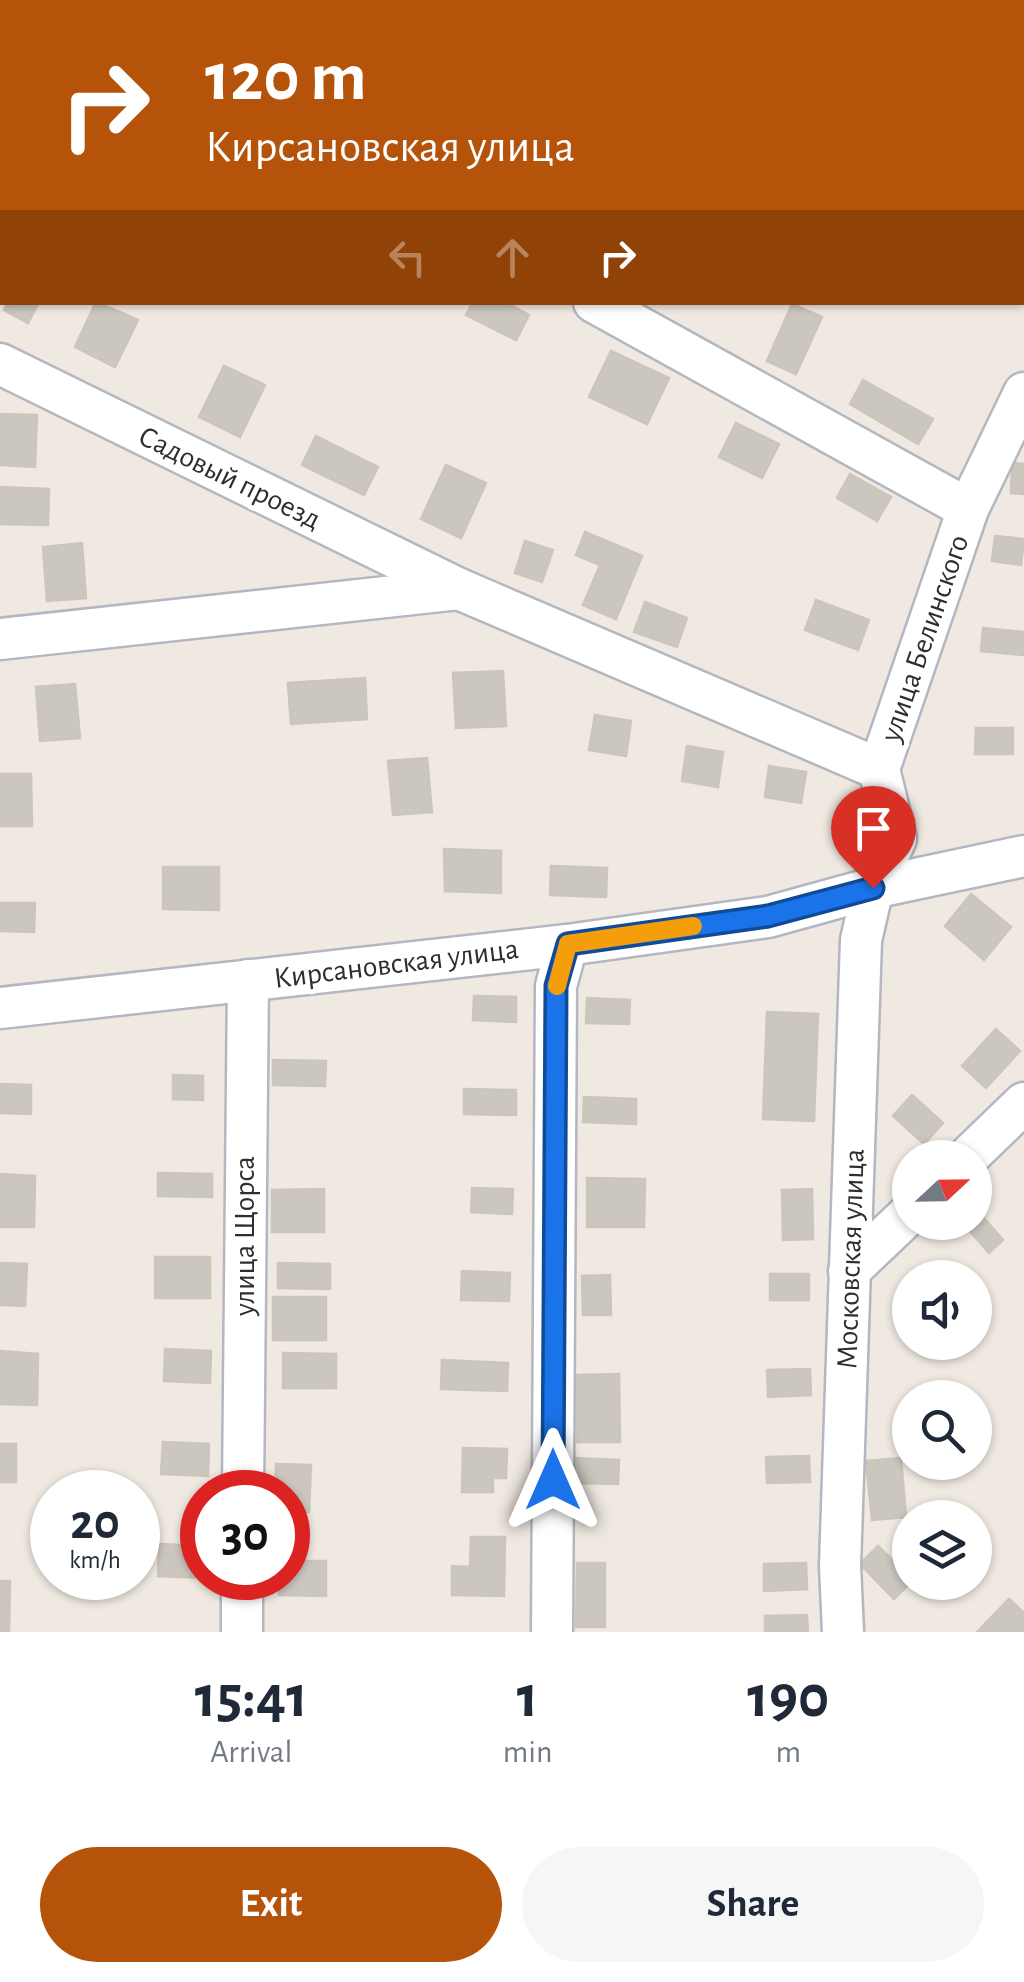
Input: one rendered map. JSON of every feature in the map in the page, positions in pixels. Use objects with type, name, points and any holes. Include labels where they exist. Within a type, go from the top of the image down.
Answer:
[{"type":"street","points":[[599,305],[968,509]]},
{"type":"street","name":"Садовый проезд","points":[[0,364],[460,589],[879,770]]},
{"type":"street","name":"улица Белинского","points":[[873,888],[896,839],[879,770],[968,509],[1024,393]]},
{"type":"street","name":"Садовый проезд","points":[[0,638],[460,589]]},
{"type":"street","name":"Кирсановская улица","points":[[0,1008],[568,944],[768,916],[873,888],[1024,856]]},
{"type":"street","name":"Московская улица","points":[[843,1632],[840,1566],[861,940],[873,888]]},
{"type":"street","points":[[552,1632],[556,986],[568,944]]},
{"type":"street","name":"улица Щорса","points":[[243,1470],[248,980]]},
{"type":"street","points":[[986,1140],[1024,1103]]},
{"type":"street","points":[[849,1271],[892,1229]]},
{"type":"street","points":[[242,1600],[242,1632]]},
{"type":"building","points":[[6,305],[37,305],[28,323],[4,310]]},
{"type":"building","points":[[95,305],[138,320],[115,367],[75,347]]},
{"type":"building","points":[[471,305],[511,305],[529,315],[516,340],[466,315]]},
{"type":"building","points":[[792,305],[822,317],[796,374],[767,361]]},
{"type":"building","points":[[611,351],[669,378],[647,424],[589,397]]},
{"type":"building","points":[[224,366],[265,385],[240,437],[199,417]]},
{"type":"building","points":[[863,380],[933,419],[918,444],[850,404]]},
{"type":"building","points":[[0,414],[37,415],[35,467],[0,465]]},
{"type":"building","points":[[736,423],[779,444],[762,478],[719,457]]},
{"type":"building","points":[[316,436],[378,467],[364,495],[302,465]]},
{"type":"building","points":[[1012,463],[1024,464],[1024,494],[1011,493]]},
{"type":"building","points":[[446,465],[486,483],[461,538],[421,519]]},
{"type":"building","points":[[850,474],[891,497],[877,521],[837,498]]},
{"type":"building","points":[[0,487],[49,489],[48,525],[0,524]]},
{"type":"building","points":[[585,532],[642,556],[616,619],[583,605],[600,565],[576,555]]},
{"type":"building","points":[[995,536],[1024,539],[1021,565],[992,561]]},
{"type":"building","points":[[525,541],[553,550],[542,582],[515,573]]},
{"type":"building","points":[[82,543],[86,598],[47,601],[43,547]]},
{"type":"building","points":[[816,600],[869,620],[858,650],[805,630]]},
{"type":"building","points":[[645,602],[687,618],[677,647],[634,632]]},
{"type":"building","points":[[983,628],[1024,632],[1024,655],[981,651]]},
{"type":"building","points":[[503,671],[506,726],[456,728],[453,673]]},
{"type":"building","points":[[365,678],[367,719],[291,724],[288,683]]},
{"type":"building","points":[[75,684],[80,738],[40,741],[36,687]]},
{"type":"building","points":[[595,715],[631,721],[626,756],[589,750]]},
{"type":"building","points":[[976,728],[1013,728],[1013,754],[975,754]]},
{"type":"building","points":[[687,746],[723,752],[718,787],[682,781]]},
{"type":"building","points":[[427,758],[432,812],[393,815],[388,761]]},
{"type":"building","points":[[769,766],[806,772],[801,803],[765,797]]},
{"type":"building","points":[[0,774],[31,774],[32,826],[0,826]]},
{"type":"building","points":[[444,849],[501,851],[501,893],[445,891]]},
{"type":"building","points":[[551,866],[607,868],[606,897],[550,895]]},
{"type":"building","points":[[163,867],[219,867],[219,910],[163,909]]},
{"type":"building","points":[[971,894],[1011,927],[984,960],[945,926]]},
{"type":"building","points":[[0,903],[35,903],[34,932],[0,931]]},
{"type":"building","points":[[474,996],[516,997],[516,1022],[473,1020]]},
{"type":"building","points":[[587,998],[630,1000],[629,1024],[586,1023]]},
{"type":"building","points":[[767,1012],[818,1014],[814,1121],[763,1119]]},
{"type":"building","points":[[996,1029],[1020,1051],[986,1088],[962,1066]]},
{"type":"building","points":[[273,1060],[326,1061],[325,1086],[273,1085]]},
{"type":"building","points":[[173,1075],[203,1076],[203,1100],[173,1099]]},
{"type":"building","points":[[0,1084],[31,1085],[31,1114],[0,1113]]},
{"type":"building","points":[[464,1089],[516,1090],[516,1115],[464,1114]]},
{"type":"building","points":[[912,1095],[943,1123],[928,1140],[920,1140],[893,1116]]},
{"type":"building","points":[[584,1097],[636,1099],[636,1124],[583,1122]]},
{"type":"building","points":[[158,1173],[212,1174],[212,1197],[158,1196]]},
{"type":"building","points":[[0,1174],[35,1176],[34,1227],[0,1227]]},
{"type":"building","points":[[587,1178],[645,1179],[644,1227],[587,1227]]},
{"type":"building","points":[[472,1188],[513,1189],[512,1214],[471,1212]]},
{"type":"building","points":[[324,1189],[324,1232],[272,1232],[272,1190]]},
{"type":"building","points":[[812,1189],[813,1239],[783,1240],[782,1190]]},
{"type":"building","points":[[992,1227],[1003,1240],[989,1253],[978,1240],[992,1240]]},
{"type":"building","points":[[155,1257],[210,1257],[210,1298],[155,1298]]},
{"type":"building","points":[[0,1263],[27,1264],[25,1306],[0,1305]]},
{"type":"building","points":[[278,1263],[330,1264],[330,1289],[278,1288]]},
{"type":"building","points":[[462,1271],[510,1273],[509,1301],[461,1300]]},
{"type":"building","points":[[770,1274],[809,1274],[809,1300],[770,1300]]},
{"type":"building","points":[[610,1275],[611,1315],[583,1315],[582,1276]]},
{"type":"building","points":[[273,1297],[326,1297],[326,1340],[273,1340]]},
{"type":"building","points":[[165,1349],[211,1351],[210,1383],[164,1381]]},
{"type":"building","points":[[0,1351],[38,1354],[37,1405],[0,1404]]},
{"type":"building","points":[[283,1353],[336,1354],[336,1388],[283,1388]]},
{"type":"building","points":[[442,1360],[508,1363],[507,1391],[441,1389]]},
{"type":"building","points":[[810,1369],[811,1395],[768,1397],[767,1370]]},
{"type":"building","points":[[619,1374],[620,1442],[577,1442],[576,1375]]},
{"type":"building","points":[[163,1442],[209,1444],[208,1470],[161,1474]]},
{"type":"building","points":[[0,1444],[16,1444],[16,1482],[0,1482]]},
{"type":"building","points":[[463,1448],[507,1449],[506,1478],[493,1478],[493,1492],[462,1492]]},
{"type":"building","points":[[809,1456],[810,1482],[767,1483],[766,1457]]},
{"type":"building","points":[[574,1458],[619,1460],[618,1484],[574,1483]]},
{"type":"building","points":[[892,1459],[892,1480],[903,1480],[905,1500],[892,1500],[892,1518],[872,1520],[866,1461]]},
{"type":"building","points":[[276,1464],[311,1465],[310,1488],[310,1470],[276,1470]]},
{"type":"building","points":[[471,1537],[505,1537],[504,1596],[452,1595],[452,1566],[470,1567]]},
{"type":"building","points":[[160,1544],[180,1545],[180,1577],[160,1576]]},
{"type":"building","points":[[878,1546],[892,1560],[892,1597],[860,1564]]},
{"type":"building","points":[[310,1561],[326,1561],[326,1596],[310,1596]]},
{"type":"building","points":[[577,1563],[605,1563],[605,1627],[576,1627]]},
{"type":"building","points":[[806,1563],[807,1589],[764,1591],[764,1564]]},
{"type":"building","points":[[0,1581],[10,1581],[9,1632],[0,1632]]},
{"type":"building","points":[[1009,1599],[1024,1613],[1024,1632],[977,1632]]},
{"type":"building","points":[[807,1615],[808,1632],[765,1632],[765,1616]]},
{"type":"slow traffic","points":[[557,986],[568,944],[693,926]]},
{"type":"route","points":[[553,1480],[556,986],[568,944],[768,916],[873,888]]}]
